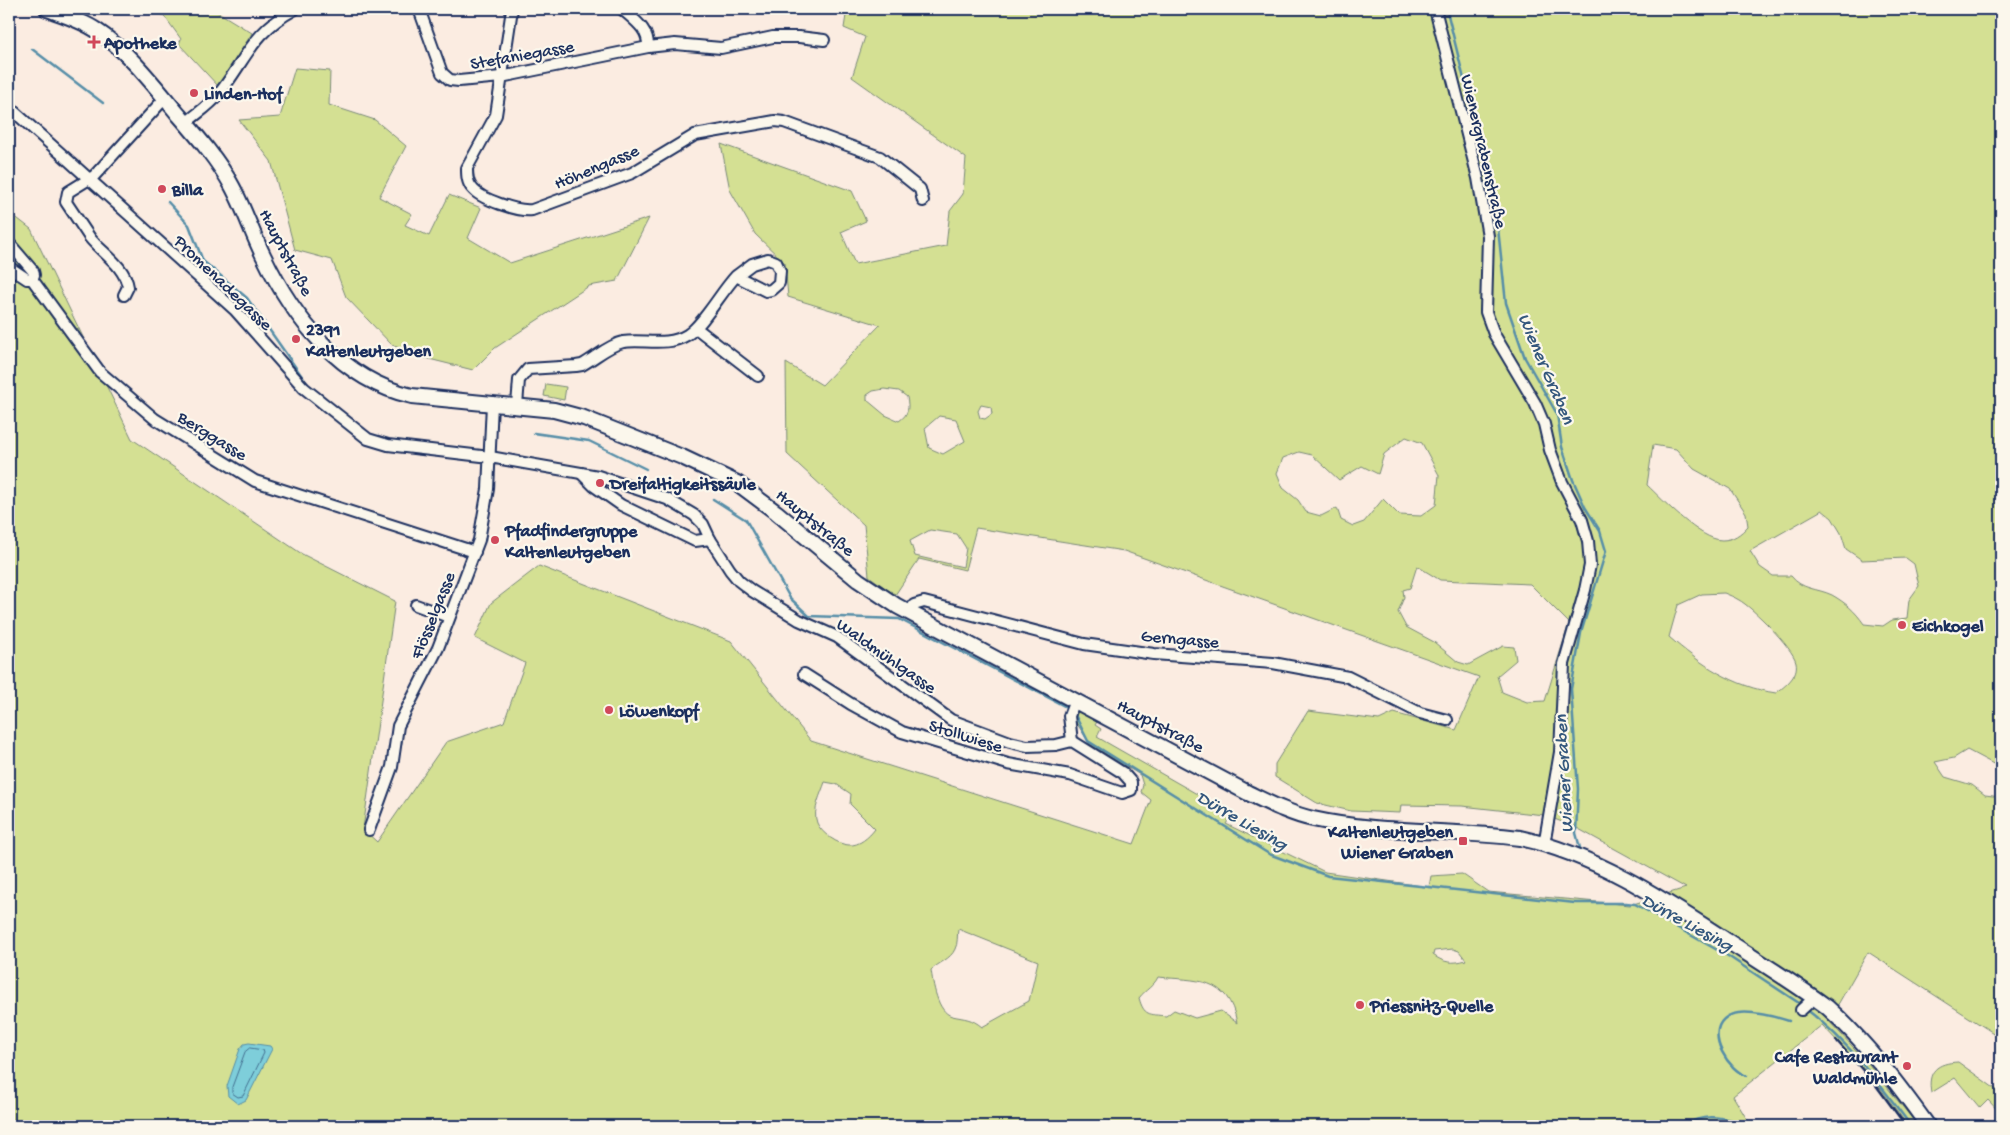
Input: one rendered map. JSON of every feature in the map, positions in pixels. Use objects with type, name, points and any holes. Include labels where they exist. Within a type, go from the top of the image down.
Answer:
[{"type":"main road","name":"Hauptstraße","points":[[47,9],[78,20],[98,30],[130,60],[165,98],[217,163],[232,185],[262,253],[280,288],[309,328],[332,353],[358,373],[395,392],[412,396],[517,405],[554,410],[584,418],[682,457],[738,482],[858,580],[909,613],[1074,703],[1248,794],[1282,808],[1312,819],[1367,828],[1500,836],[1544,845],[1581,858],[1617,874],[1660,898],[1808,1004],[1834,1014],[1856,1036],[1890,1076],[1928,1126]]},
{"type":"street","points":[[186,123],[216,96],[243,56],[262,33],[282,16],[295,9]]},
{"type":"street","name":"Stefaniegasse","points":[[418,9],[440,70],[445,77],[456,82],[501,77],[648,47],[674,44],[721,48],[773,37],[799,37],[824,40]]},
{"type":"street","name":"Höhengasse","points":[[512,9],[496,114],[468,164],[467,176],[472,187],[478,193],[518,210],[536,209],[632,173],[695,135],[775,121],[784,122],[880,157],[920,189],[923,201]]},
{"type":"street","points":[[622,9],[642,28],[648,47]]},
{"type":"street","name":"Wienergrabenstraße","points":[[1435,9],[1480,188],[1488,236],[1486,312],[1494,334],[1535,403],[1544,424],[1562,482],[1582,520],[1588,541],[1590,565],[1585,590],[1564,664],[1560,752],[1544,845]]},
{"type":"street","points":[[124,295],[128,286],[125,277],[90,238],[66,200],[68,192],[89,179],[165,98]]},
{"type":"street","name":"Promenadegasse","points":[[9,106],[235,310],[304,388],[359,433],[373,441],[388,445],[490,457],[581,473]]},
{"type":"street","name":"Berggasse","points":[[9,242],[33,271],[32,279],[100,372],[155,419],[255,480],[475,552]]},
{"type":"street","points":[[9,267],[32,279]]},
{"type":"street","points":[[517,405],[519,380],[528,369],[582,365],[623,342],[666,342],[686,336],[696,328],[720,294],[736,276]]},
{"type":"street","points":[[696,328],[758,376]]},
{"type":"street","name":"Flösselgasse","points":[[368,830],[392,767],[398,726],[438,648],[475,552],[486,504],[492,404]]},
{"type":"street","points":[[581,473],[594,486],[621,505],[695,541],[710,540]]},
{"type":"street","name":"Waldmühlgasse","points":[[581,473],[628,485],[667,499],[694,515],[704,524],[710,540],[739,581],[799,620],[837,637],[951,720],[1010,742],[1027,746],[1056,745],[1072,741]]},
{"type":"street","name":"Gerngasse","points":[[909,613],[914,605],[924,602],[1084,644],[1154,654],[1273,663],[1348,677],[1420,713],[1447,720]]},
{"type":"street","points":[[416,605],[449,617]]},
{"type":"street","name":"Stollwiese","points":[[804,674],[851,704],[902,732],[1008,764],[1070,775],[1118,792],[1131,790],[1131,782],[1123,773],[1072,741]]},
{"type":"street","points":[[1072,741],[1069,716],[1074,703]]},
{"type":"green space","points":[[155,9],[213,9],[252,33],[219,87],[179,44],[181,39],[165,17]]},
{"type":"green space","points":[[847,9],[2001,9],[2001,768],[1967,750],[1954,758],[1935,762],[1945,777],[1972,785],[1985,795],[2001,797],[2001,1038],[1868,952],[1836,1008],[1827,1019],[1868,1063],[1918,1126],[1908,1126],[1875,1081],[1822,1025],[1733,1096],[1751,1126],[9,1126],[9,212],[31,229],[132,439],[302,554],[395,601],[363,829],[377,842],[446,742],[504,722],[525,663],[475,638],[491,603],[539,566],[731,641],[811,741],[1134,844],[1151,800],[1141,792],[1143,785],[1140,775],[1090,744],[1072,716],[1076,707],[1098,720],[1095,725],[1101,729],[1097,737],[1232,814],[1226,824],[1325,872],[1429,887],[1431,876],[1462,874],[1488,892],[1630,905],[1686,888],[1575,827],[1544,815],[1462,806],[1401,805],[1400,813],[1351,811],[1317,803],[1275,777],[1275,764],[1308,711],[1379,720],[1394,713],[1456,730],[1479,677],[1124,551],[976,528],[965,570],[919,559],[895,595],[869,576],[864,525],[787,454],[786,363],[822,385],[880,325],[788,297],[785,263],[755,234],[730,190],[721,144],[852,191],[866,221],[841,232],[855,264],[946,246],[950,211],[963,194],[966,158],[852,77],[865,37],[844,28]],"holes":[[[884,389],[899,391],[907,397],[908,408],[899,421],[885,415],[867,400],[867,395],[873,391]],[[981,405],[991,407],[992,414],[985,419],[980,418],[978,411]],[[939,416],[956,419],[965,441],[943,454],[929,448],[925,428]],[[1406,437],[1422,443],[1439,475],[1436,505],[1421,516],[1399,515],[1383,499],[1364,522],[1353,526],[1341,520],[1337,508],[1321,516],[1306,512],[1298,500],[1283,488],[1277,473],[1283,458],[1299,452],[1312,455],[1339,480],[1362,466],[1378,474],[1384,454]],[[1653,445],[1676,449],[1694,469],[1730,489],[1746,513],[1748,526],[1733,538],[1722,540],[1703,534],[1682,518],[1647,485]],[[1822,510],[1832,518],[1841,533],[1846,549],[1862,560],[1906,558],[1914,564],[1919,586],[1909,600],[1907,618],[1892,620],[1883,626],[1864,624],[1854,611],[1837,598],[1800,584],[1791,576],[1773,576],[1760,567],[1750,551]],[[930,530],[957,534],[966,548],[963,567],[915,556],[910,541]],[[1417,566],[1440,580],[1530,584],[1569,623],[1545,701],[1527,702],[1502,692],[1497,676],[1516,660],[1514,647],[1503,646],[1468,665],[1458,662],[1434,642],[1406,627],[1398,612],[1404,597],[1403,590],[1410,588]],[[1724,593],[1745,604],[1780,638],[1788,647],[1796,662],[1795,672],[1790,680],[1776,693],[1746,686],[1705,665],[1669,637],[1678,605],[1702,594]],[[825,782],[836,784],[851,794],[850,804],[875,829],[867,838],[853,845],[835,841],[822,831],[817,823],[816,807]],[[958,929],[1038,961],[1029,1001],[982,1027],[971,1020],[947,1013],[939,1003],[931,970],[947,958],[957,945]],[[1453,949],[1459,951],[1466,960],[1449,962],[1433,955],[1434,951]],[[1158,977],[1186,979],[1209,984],[1226,997],[1233,1008],[1237,1023],[1221,1011],[1195,1018],[1174,1010],[1166,1016],[1148,1013],[1143,1008],[1139,998]]]},
{"type":"green space","points":[[295,68],[330,71],[329,105],[375,120],[406,146],[379,197],[412,214],[405,225],[429,236],[449,195],[481,208],[468,238],[510,263],[649,218],[617,281],[589,286],[495,348],[473,370],[421,357],[392,345],[346,297],[332,260],[295,250],[271,161],[239,120],[280,117]]},
{"type":"green space","points":[[546,384],[566,387],[564,400],[544,396]]},
{"type":"green space","points":[[1958,1062],[2001,1093],[2001,1114],[1988,1100],[1980,1108],[1955,1078],[1931,1093],[1931,1079],[1935,1070],[1944,1064]]},
{"type":"water","points":[[244,1044],[270,1046],[272,1049],[246,1100],[238,1104],[228,1096],[227,1086],[240,1049]]},
{"type":"waterway","name":"Wiener Graben","points":[[1447,11],[1490,183],[1497,219],[1506,303],[1525,358],[1557,414],[1562,447],[1573,480],[1585,507],[1600,531],[1606,551],[1581,633],[1571,689],[1578,789],[1576,833],[1580,848]]},
{"type":"waterway","name":"Dürre Liesing","points":[[32,49],[103,103]]},
{"type":"waterway","name":"Dürre Liesing","points":[[168,202],[189,225],[203,261],[247,298],[308,385]]},
{"type":"waterway","name":"Dürre Liesing","points":[[534,433],[589,441],[646,469]]},
{"type":"waterway","name":"Dürre Liesing","points":[[713,499],[746,520],[790,598],[809,616],[899,619],[1068,708]]},
{"type":"waterway","name":"Dürre Liesing","points":[[1074,713],[1088,741],[1269,854],[1328,876],[1575,903],[1635,904],[1728,956],[1802,1005]]},
{"type":"waterway","name":"Dürre Liesing","points":[[1806,1009],[1850,1049],[1911,1126]]},
{"type":"waterway","points":[[1747,1076],[1733,1067],[1722,1052],[1717,1034],[1719,1026],[1724,1019],[1737,1013],[1755,1013],[1789,1021]]},
{"type":"waterway","points":[[1684,1126],[1692,1121],[1708,1117],[1724,1118],[1749,1124]]},
{"type":"railway","points":[[1836,1040],[1875,1084],[1906,1126]]},
{"type":"place","name":"Apotheke","points":[[94,42]]},
{"type":"place","name":"Linden-Hof","points":[[194,93]]},
{"type":"place","name":"Billa","points":[[162,189]]},
{"type":"place","name":"2391 Kaltenleutgeben","points":[[296,339]]},
{"type":"place","name":"Dreifaltigkeitssäule","points":[[600,483]]},
{"type":"place","name":"Pfadfindergruppe Kaltenleutgeben","points":[[495,540]]},
{"type":"place","name":"Eichkogel","points":[[1902,625]]},
{"type":"place","name":"Löwenkopf","points":[[609,710]]},
{"type":"place","name":"Kaltenleutgeben Wiener Graben","points":[[1463,841]]},
{"type":"place","name":"Priessnitz-Quelle","points":[[1360,1005]]},
{"type":"place","name":"Cafe Restaurant Waldmühle","points":[[1907,1066]]}]
